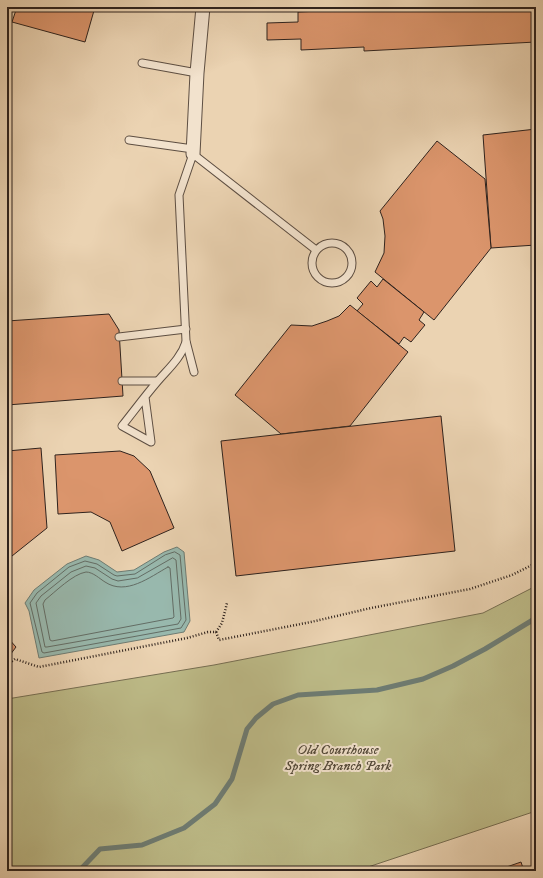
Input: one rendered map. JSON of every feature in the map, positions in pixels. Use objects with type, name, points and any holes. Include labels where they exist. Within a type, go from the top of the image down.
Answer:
[{"type":"street","points":[[193,152],[197,73],[203,7]]},
{"type":"lane","points":[[142,63],[197,73]]},
{"type":"lane","points":[[129,140],[193,152],[316,250]]},
{"type":"lane","points":[[193,152],[179,195],[186,341],[194,372]]},
{"type":"lane","points":[[330,243],[338,244],[344,247],[349,253],[352,261],[351,268],[347,275],[334,283],[326,282],[320,278],[314,273],[312,265],[316,250],[330,243]]},
{"type":"lane","points":[[119,337],[186,329]]},
{"type":"lane","points":[[145,397],[151,442],[122,426],[145,397],[158,381],[179,357],[183,351],[186,341]]},
{"type":"lane","points":[[122,381],[158,381]]},
{"type":"path","points":[[227,603],[222,623],[216,632],[218,640],[470,589],[512,575],[536,563]]},
{"type":"path","points":[[7,665],[15,659],[39,667],[187,638],[208,632],[216,632]]},
{"type":"green space","name":"Old Courthouse Spring Branch Park","points":[[536,586],[536,811],[356,871],[7,871],[7,699],[214,665],[483,613]]},
{"type":"water","points":[[177,547],[184,552],[190,621],[184,632],[39,658],[29,611],[25,603],[34,590],[67,564],[86,556],[99,560],[117,572],[134,570],[164,552]]},
{"type":"building","points":[[17,7],[95,7],[85,42],[12,22]]},
{"type":"building","points":[[362,7],[536,7],[536,42],[364,51],[364,47],[301,50],[301,39],[267,40],[267,23],[298,22],[298,12],[362,9]]},
{"type":"building","points":[[536,129],[536,245],[491,248],[483,135]]},
{"type":"building","points":[[437,141],[485,179],[491,248],[434,320],[375,272],[384,253],[385,236],[383,219],[380,211]]},
{"type":"building","points":[[383,279],[424,312],[419,320],[425,325],[411,342],[404,337],[399,344],[357,311],[363,304],[357,298],[371,281],[377,287]]},
{"type":"building","points":[[350,305],[408,352],[350,426],[281,434],[235,395],[291,325],[312,326],[327,321],[339,316]]},
{"type":"building","points":[[109,314],[119,330],[123,396],[7,405],[7,321]]},
{"type":"building","points":[[441,416],[455,551],[236,576],[221,441]]},
{"type":"building","points":[[41,448],[47,528],[7,560],[7,451]]},
{"type":"building","points":[[120,451],[134,456],[150,471],[174,528],[122,551],[110,522],[91,512],[58,514],[55,455]]},
{"type":"building","points":[[7,637],[16,647],[7,659]]},
{"type":"building","points":[[521,862],[524,871],[495,871]]},
{"type":"waterway","points":[[79,871],[100,849],[142,845],[184,828],[215,804],[232,779],[247,729],[256,718],[273,704],[298,695],[377,690],[423,679],[453,666],[485,649],[536,618]]}]
